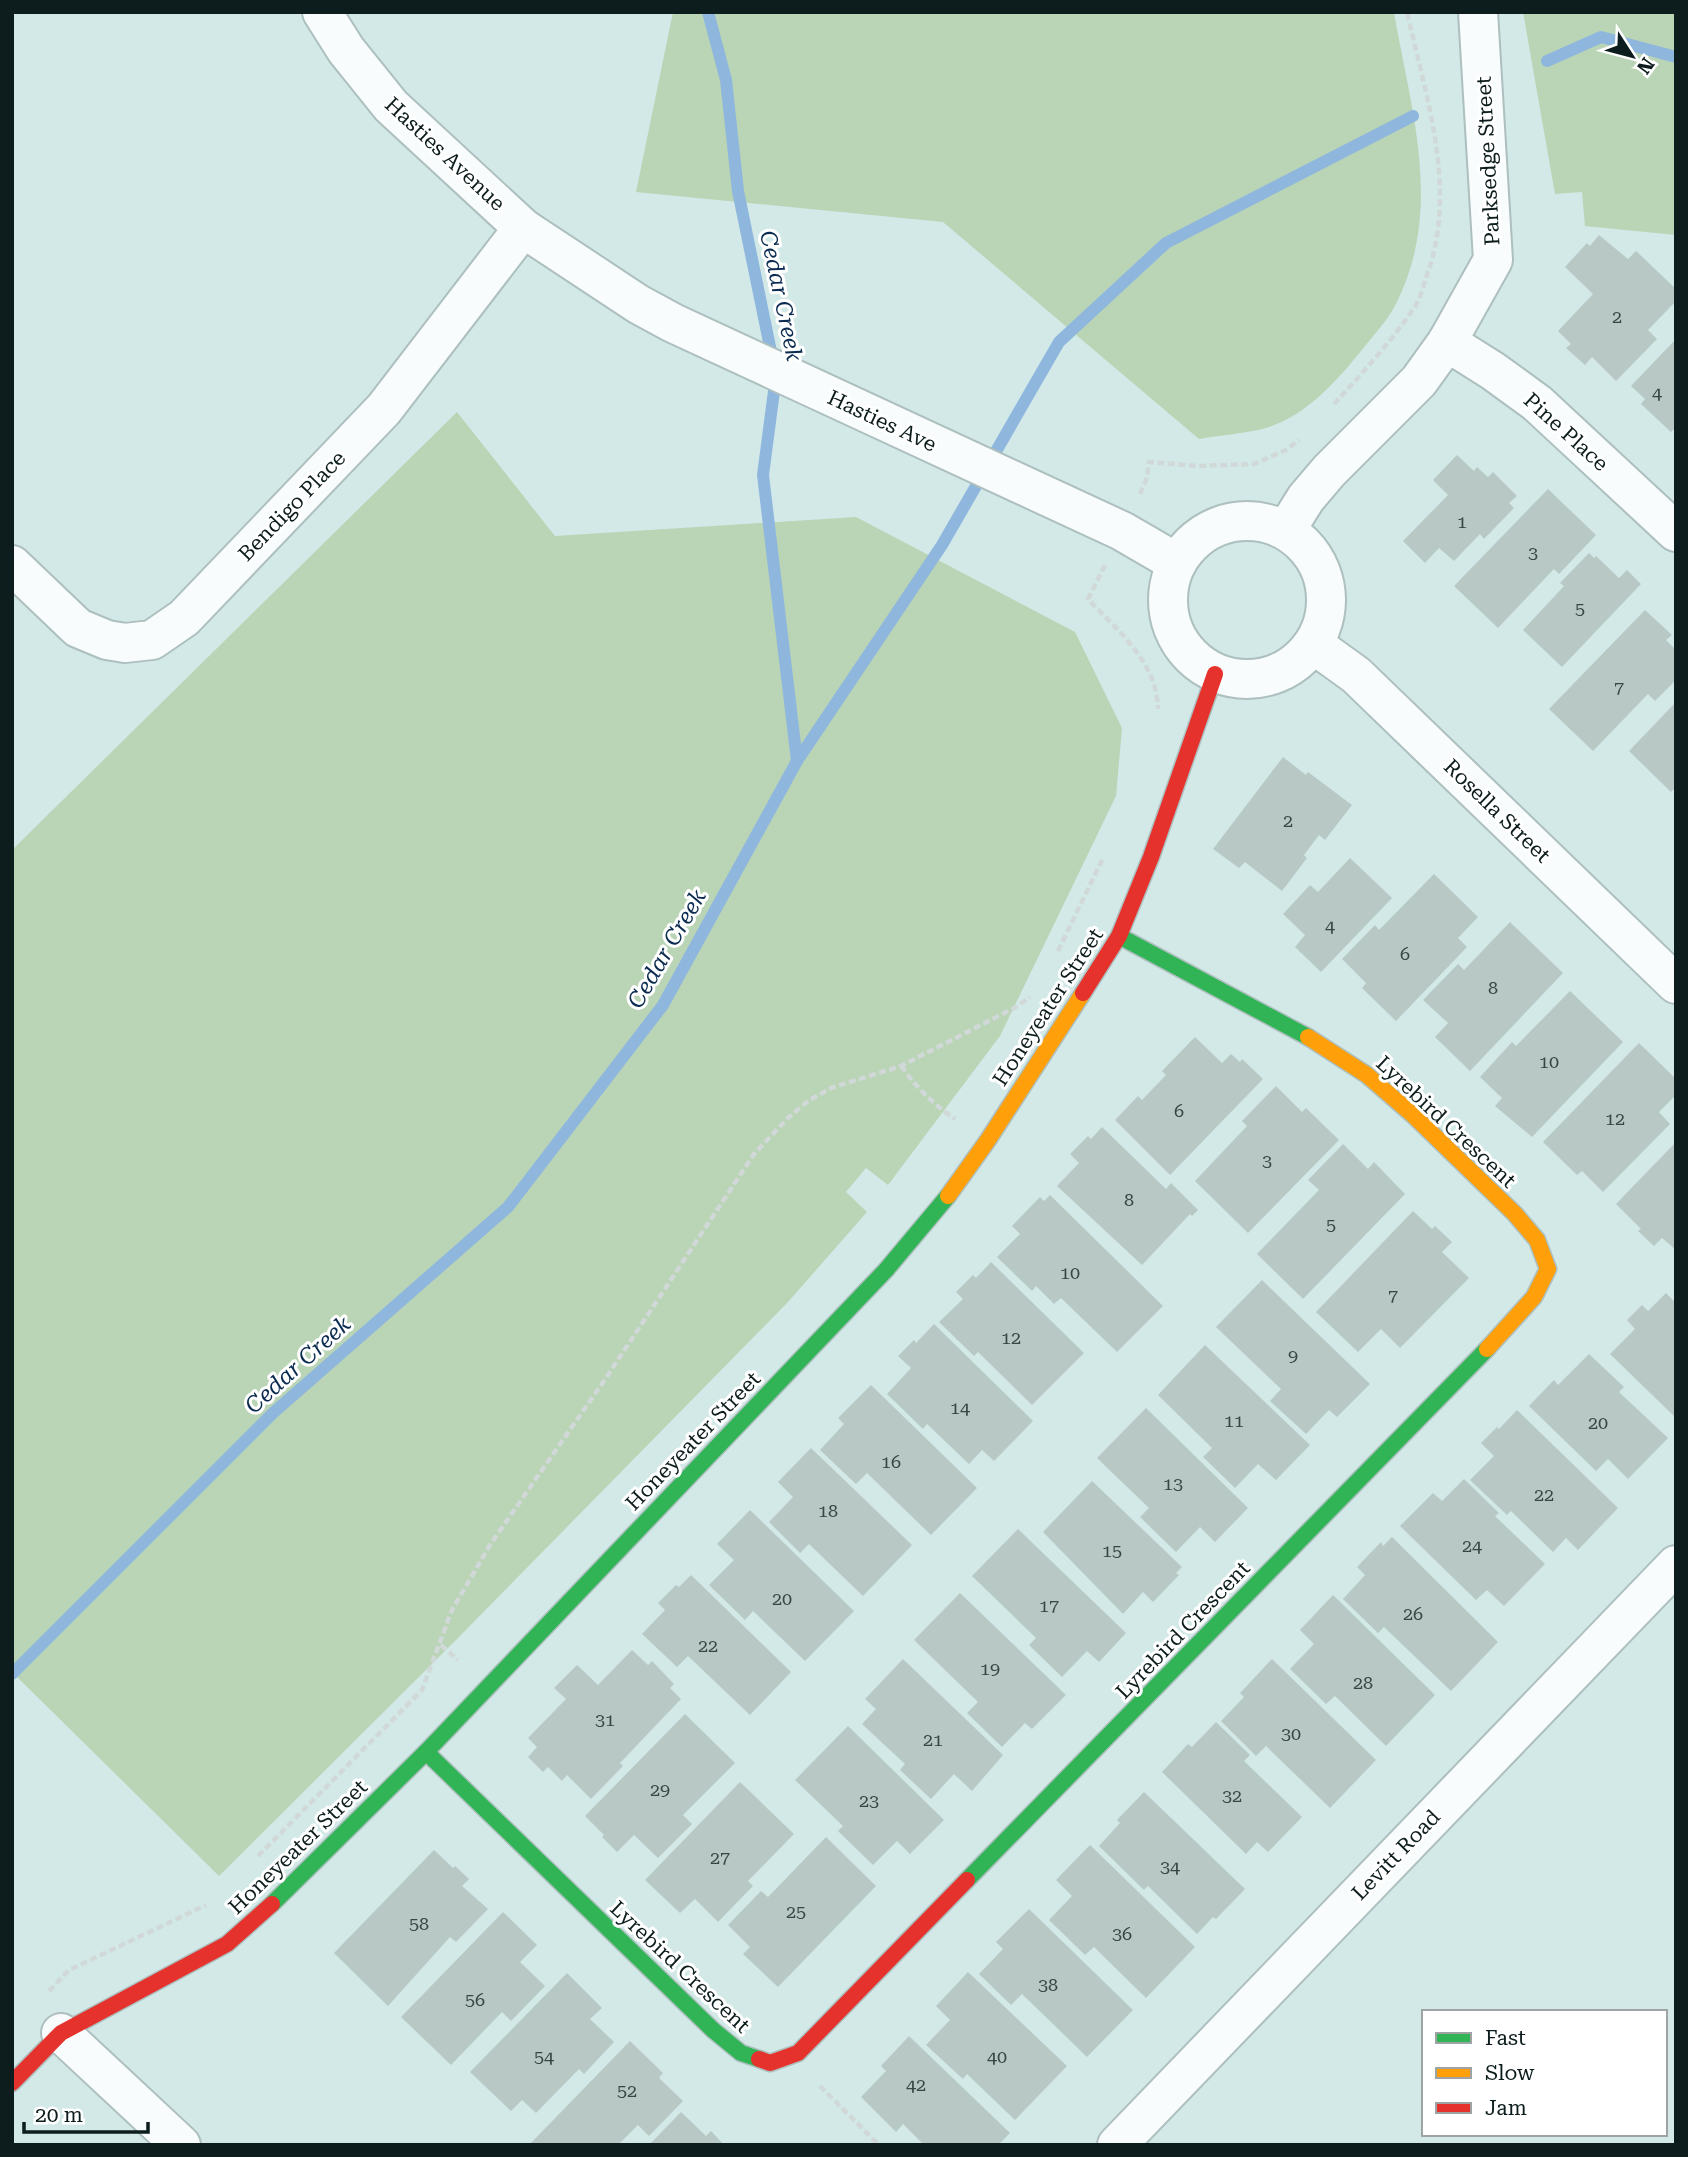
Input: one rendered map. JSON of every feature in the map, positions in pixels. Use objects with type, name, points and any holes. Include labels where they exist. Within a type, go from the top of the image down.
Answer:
[{"type":"street","name":"Hasties Avenue","points":[[322,12],[346,50],[391,106],[523,228],[590,273]]},
{"type":"street","name":"Parksedge Street","points":[[1286,530],[1306,498],[1329,471],[1419,382],[1447,342],[1493,260],[1478,12]]},
{"type":"street","name":"Bendigo Place","points":[[12,565],[78,628],[107,640],[125,643],[152,639],[184,618],[384,410],[523,228]]},
{"type":"street","name":"Hasties Ave","points":[[590,273],[673,323],[1122,531],[1177,563]]},
{"type":"street","name":"Pine Place","points":[[1447,342],[1537,403],[1676,532]]},
{"type":"street","points":[[1245,521],[1267,523],[1286,530],[1304,543],[1325,582],[1323,625],[1313,645],[1298,661],[1279,673],[1258,679],[1236,679],[1215,674],[1196,662],[1181,646],[1171,627],[1167,606],[1169,584],[1177,563],[1189,546],[1205,533],[1224,524],[1245,521]]},
{"type":"street","name":"Rosella Street","points":[[1313,645],[1356,675],[1676,984]]},
{"type":"street","name":"Honeyeater Street","points":[[12,2083],[61,2032],[226,1944],[287,1890],[426,1752],[886,1270],[938,1209],[988,1140],[1119,936],[1151,857],[1215,674]]},
{"type":"street","name":"Lyrebird Crescent","points":[[426,1752],[713,2030],[741,2053],[771,2063],[798,2053],[1510,1326],[1534,1297],[1548,1269],[1536,1240],[1515,1214],[1413,1115],[1367,1075],[1319,1043],[1119,936]]},
{"type":"street","name":"Levitt Road","points":[[1117,2145],[1676,1565]]},
{"type":"street","points":[[61,2032],[181,2145]]},
{"type":"path","points":[[1327,412],[1417,303],[1432,262],[1440,226],[1436,142],[1407,12]]},
{"type":"path","points":[[1147,478],[1149,462],[1198,467],[1254,464],[1286,450],[1302,438]]},
{"type":"path","points":[[1097,581],[1087,599],[1148,667],[1157,694],[1158,714]]},
{"type":"path","points":[[1055,956],[1108,847]]},
{"type":"path","points":[[251,1863],[422,1690],[452,1610],[490,1545],[608,1375],[754,1154],[808,1101],[831,1088],[901,1066],[1016,1007],[1032,995]]},
{"type":"path","points":[[901,1066],[915,1085],[940,1109],[988,1140]]},
{"type":"path","points":[[41,2000],[69,1970],[214,1902]]},
{"type":"path","points":[[798,2053],[817,2082],[879,2145]]},
{"type":"green space","points":[[673,12],[1394,12],[1415,123],[1419,160],[1421,196],[1418,232],[1410,268],[1396,304],[1380,328],[1318,398],[1277,424],[1254,431],[1199,439],[943,222],[636,192]]},
{"type":"green space","points":[[1523,12],[1676,12],[1676,235],[1585,226],[1582,192],[1555,194]]},
{"type":"green space","points":[[457,412],[555,536],[856,517],[1075,632],[1122,728],[1116,796],[1000,1036],[888,1185],[866,1168],[846,1192],[867,1212],[788,1302],[458,1638],[219,1876],[12,1672],[12,850]]},
{"type":"building","points":[[1599,235],[1628,259],[1636,251],[1676,289],[1676,301],[1648,330],[1657,339],[1616,381],[1592,357],[1585,365],[1566,348],[1571,344],[1558,331],[1593,294],[1565,267],[1587,243],[1590,246]]},
{"type":"building","points":[[1676,339],[1676,427],[1671,432],[1641,404],[1645,399],[1631,386]]},
{"type":"building","points":[[1457,455],[1474,471],[1477,467],[1488,477],[1493,472],[1517,496],[1509,503],[1514,508],[1484,539],[1480,534],[1454,561],[1439,548],[1425,563],[1403,541],[1448,495],[1433,480]]},
{"type":"building","points":[[1548,489],[1596,535],[1559,574],[1554,569],[1498,628],[1454,586]]},
{"type":"building","points":[[1589,553],[1594,558],[1596,556],[1619,578],[1627,570],[1641,584],[1562,667],[1523,630],[1564,586],[1560,583]]},
{"type":"building","points":[[1645,610],[1672,635],[1666,640],[1676,650],[1676,680],[1655,701],[1648,694],[1593,751],[1549,709]]},
{"type":"building","points":[[1676,702],[1676,787],[1671,792],[1629,751]]},
{"type":"building","points":[[1283,757],[1352,805],[1325,840],[1319,835],[1304,855],[1307,858],[1282,891],[1245,862],[1239,868],[1213,849]]},
{"type":"building","points":[[1350,858],[1392,898],[1321,972],[1295,947],[1305,935],[1283,914],[1310,885],[1318,892]]},
{"type":"building","points":[[1434,874],[1478,917],[1458,938],[1467,947],[1396,1021],[1362,988],[1366,983],[1342,959],[1375,925],[1379,930]]},
{"type":"building","points":[[1510,922],[1563,973],[1470,1071],[1435,1037],[1448,1023],[1423,1000],[1458,964],[1464,970]]},
{"type":"building","points":[[1570,991],[1623,1042],[1532,1137],[1495,1106],[1502,1098],[1480,1077],[1512,1042],[1516,1046]]},
{"type":"building","points":[[1195,1037],[1222,1063],[1231,1054],[1240,1062],[1242,1059],[1263,1079],[1170,1175],[1115,1120],[1138,1096],[1142,1100],[1166,1075],[1162,1071]]},
{"type":"building","points":[[1639,1043],[1676,1079],[1676,1095],[1659,1112],[1670,1124],[1603,1192],[1582,1171],[1577,1175],[1543,1142]]},
{"type":"building","points":[[1276,1086],[1302,1112],[1306,1108],[1339,1140],[1248,1233],[1195,1181],[1247,1126],[1242,1121]]},
{"type":"building","points":[[1102,1127],[1166,1189],[1171,1183],[1198,1210],[1192,1216],[1190,1214],[1142,1265],[1057,1186],[1079,1163],[1070,1154],[1088,1136],[1091,1139]]},
{"type":"building","points":[[1676,1142],[1676,1250],[1662,1238],[1654,1246],[1616,1204]]},
{"type":"building","points":[[1343,1144],[1368,1169],[1374,1162],[1405,1194],[1303,1299],[1257,1254],[1319,1190],[1308,1180]]},
{"type":"building","points":[[1050,1195],[1163,1306],[1117,1352],[1061,1298],[1054,1304],[1036,1286],[1032,1291],[997,1257],[1020,1234],[1012,1226],[1040,1197],[1044,1201]]},
{"type":"building","points":[[1413,1211],[1432,1229],[1435,1226],[1452,1242],[1442,1252],[1469,1278],[1400,1348],[1381,1329],[1358,1352],[1316,1312]]},
{"type":"building","points":[[991,1262],[1084,1353],[1032,1405],[978,1352],[974,1356],[939,1322],[963,1299],[956,1292],[973,1275],[976,1278]]},
{"type":"building","points":[[1262,1280],[1370,1384],[1337,1417],[1329,1410],[1306,1434],[1270,1401],[1281,1389],[1216,1327]]},
{"type":"building","points":[[1666,1293],[1676,1303],[1676,1418],[1610,1354],[1635,1329],[1627,1320],[1642,1305],[1648,1311]]},
{"type":"building","points":[[934,1324],[1033,1421],[994,1461],[982,1450],[969,1464],[927,1424],[923,1429],[887,1394],[911,1368],[898,1356],[914,1340],[916,1343]]},
{"type":"building","points":[[1205,1345],[1310,1445],[1276,1480],[1258,1464],[1235,1488],[1203,1457],[1212,1448],[1158,1395]]},
{"type":"building","points":[[1589,1354],[1624,1387],[1619,1392],[1668,1438],[1628,1479],[1608,1459],[1596,1471],[1529,1406],[1554,1380],[1558,1385]]},
{"type":"building","points":[[871,1385],[977,1488],[931,1535],[867,1473],[856,1484],[820,1450],[844,1424],[838,1418]]},
{"type":"building","points":[[1146,1408],[1248,1508],[1215,1542],[1200,1527],[1176,1552],[1140,1517],[1149,1508],[1097,1458]]},
{"type":"building","points":[[1517,1410],[1618,1508],[1578,1550],[1566,1538],[1553,1552],[1511,1511],[1507,1515],[1470,1480],[1494,1456],[1481,1443]]},
{"type":"building","points":[[811,1448],[912,1545],[863,1596],[809,1544],[800,1553],[769,1522],[793,1497],[778,1482]]},
{"type":"building","points":[[1464,1479],[1499,1513],[1495,1516],[1545,1564],[1504,1606],[1487,1590],[1476,1600],[1400,1526],[1433,1493],[1442,1501]]},
{"type":"building","points":[[1092,1481],[1182,1567],[1176,1573],[1179,1575],[1153,1602],[1143,1592],[1123,1614],[1043,1532]]},
{"type":"building","points":[[750,1510],[854,1611],[805,1661],[753,1611],[745,1620],[709,1585],[734,1560],[717,1544]]},
{"type":"building","points":[[1018,1529],[1126,1633],[1099,1662],[1087,1651],[1062,1677],[1029,1645],[1036,1638],[972,1576]]},
{"type":"building","points":[[1392,1537],[1498,1642],[1451,1691],[1384,1627],[1378,1633],[1343,1599],[1365,1575],[1357,1567],[1381,1542],[1383,1546]]},
{"type":"building","points":[[691,1575],[791,1672],[750,1715],[688,1656],[677,1667],[642,1634],[665,1610],[658,1603]]},
{"type":"building","points":[[960,1593],[1066,1695],[1032,1729],[1025,1723],[1002,1747],[967,1713],[978,1702],[914,1640]]},
{"type":"building","points":[[1333,1595],[1435,1695],[1386,1746],[1335,1696],[1326,1704],[1290,1669],[1314,1644],[1300,1630]]},
{"type":"building","points":[[632,1650],[648,1665],[652,1661],[674,1684],[670,1688],[681,1699],[620,1763],[623,1766],[591,1799],[567,1775],[562,1781],[548,1767],[543,1772],[528,1757],[537,1747],[528,1738],[566,1699],[554,1688],[577,1665],[598,1685]]},
{"type":"building","points":[[903,1659],[1003,1755],[972,1791],[954,1774],[931,1799],[900,1770],[905,1764],[862,1724],[876,1709],[865,1699]]},
{"type":"building","points":[[1272,1659],[1376,1760],[1330,1808],[1266,1746],[1256,1756],[1221,1721],[1244,1697],[1240,1693]]},
{"type":"building","points":[[685,1714],[735,1763],[683,1815],[692,1824],[658,1858],[634,1835],[617,1852],[585,1816]]},
{"type":"building","points":[[1216,1722],[1250,1755],[1244,1761],[1302,1817],[1268,1852],[1257,1842],[1246,1854],[1162,1772],[1188,1744],[1192,1747]]},
{"type":"building","points":[[848,1726],[944,1820],[910,1854],[897,1841],[873,1865],[838,1831],[843,1826],[795,1780]]},
{"type":"building","points":[[740,1782],[794,1834],[748,1881],[753,1886],[718,1922],[695,1899],[680,1913],[645,1880]]},
{"type":"building","points":[[1144,1792],[1245,1889],[1197,1934],[1148,1886],[1144,1890],[1099,1846],[1120,1823],[1117,1820]]},
{"type":"building","points":[[826,1837],[876,1886],[778,1987],[743,1954],[750,1947],[728,1925],[761,1891],[768,1897]]},
{"type":"building","points":[[1090,1845],[1195,1947],[1146,1998],[1094,1947],[1085,1955],[1049,1920],[1072,1896],[1056,1880]]},
{"type":"building","points":[[434,1850],[469,1879],[462,1886],[488,1909],[456,1942],[450,1937],[388,2006],[334,1953]]},
{"type":"building","points":[[1029,1909],[1133,2010],[1087,2057],[1022,1994],[1011,2005],[979,1974],[1003,1949],[996,1942]]},
{"type":"building","points":[[503,1912],[537,1945],[520,1962],[545,1986],[511,2021],[502,2012],[451,2065],[401,2017]]},
{"type":"building","points":[[968,1972],[1067,2066],[1015,2120],[967,2074],[963,2079],[926,2045],[950,2020],[936,2006]]},
{"type":"building","points":[[567,1973],[602,2008],[590,2019],[614,2042],[584,2074],[579,2069],[536,2113],[522,2100],[511,2111],[470,2072]]},
{"type":"building","points":[[909,2036],[1010,2133],[998,2145],[924,2145],[903,2124],[896,2132],[861,2097],[886,2071],[881,2066]]},
{"type":"building","points":[[630,2041],[663,2073],[659,2078],[683,2101],[649,2136],[638,2125],[618,2145],[529,2145]]},
{"type":"building","points":[[681,2112],[706,2136],[711,2131],[724,2145],[649,2145]]},
{"type":"waterway","name":"Cedar Creek","points":[[12,1674],[273,1413],[508,1207],[663,1005],[797,761],[763,475],[776,376],[738,191],[726,80],[708,12]]},
{"type":"waterway","points":[[1547,61],[1601,37],[1676,57]]},
{"type":"waterway","points":[[797,761],[942,545],[1059,342],[1166,243],[1413,116]]},
{"type":"traffic: fast","points":[[1119,936],[1308,1037]]},
{"type":"traffic: fast","points":[[272,1904],[426,1752],[886,1270],[948,1196]]},
{"type":"traffic: fast","points":[[967,1880],[1487,1349]]},
{"type":"traffic: fast","points":[[426,1752],[713,2030],[741,2053],[759,2059]]},
{"type":"traffic: slow","points":[[948,1196],[988,1140],[1083,993]]},
{"type":"traffic: slow","points":[[1308,1037],[1367,1075],[1413,1115],[1515,1214],[1537,1240],[1548,1269],[1534,1297],[1487,1349]]},
{"type":"traffic: jam","points":[[1083,993],[1119,936],[1151,857],[1215,674]]},
{"type":"traffic: jam","points":[[759,2059],[770,2063],[798,2053],[967,1880]]},
{"type":"traffic: jam","points":[[12,2083],[61,2033],[227,1944],[272,1904]]}]
